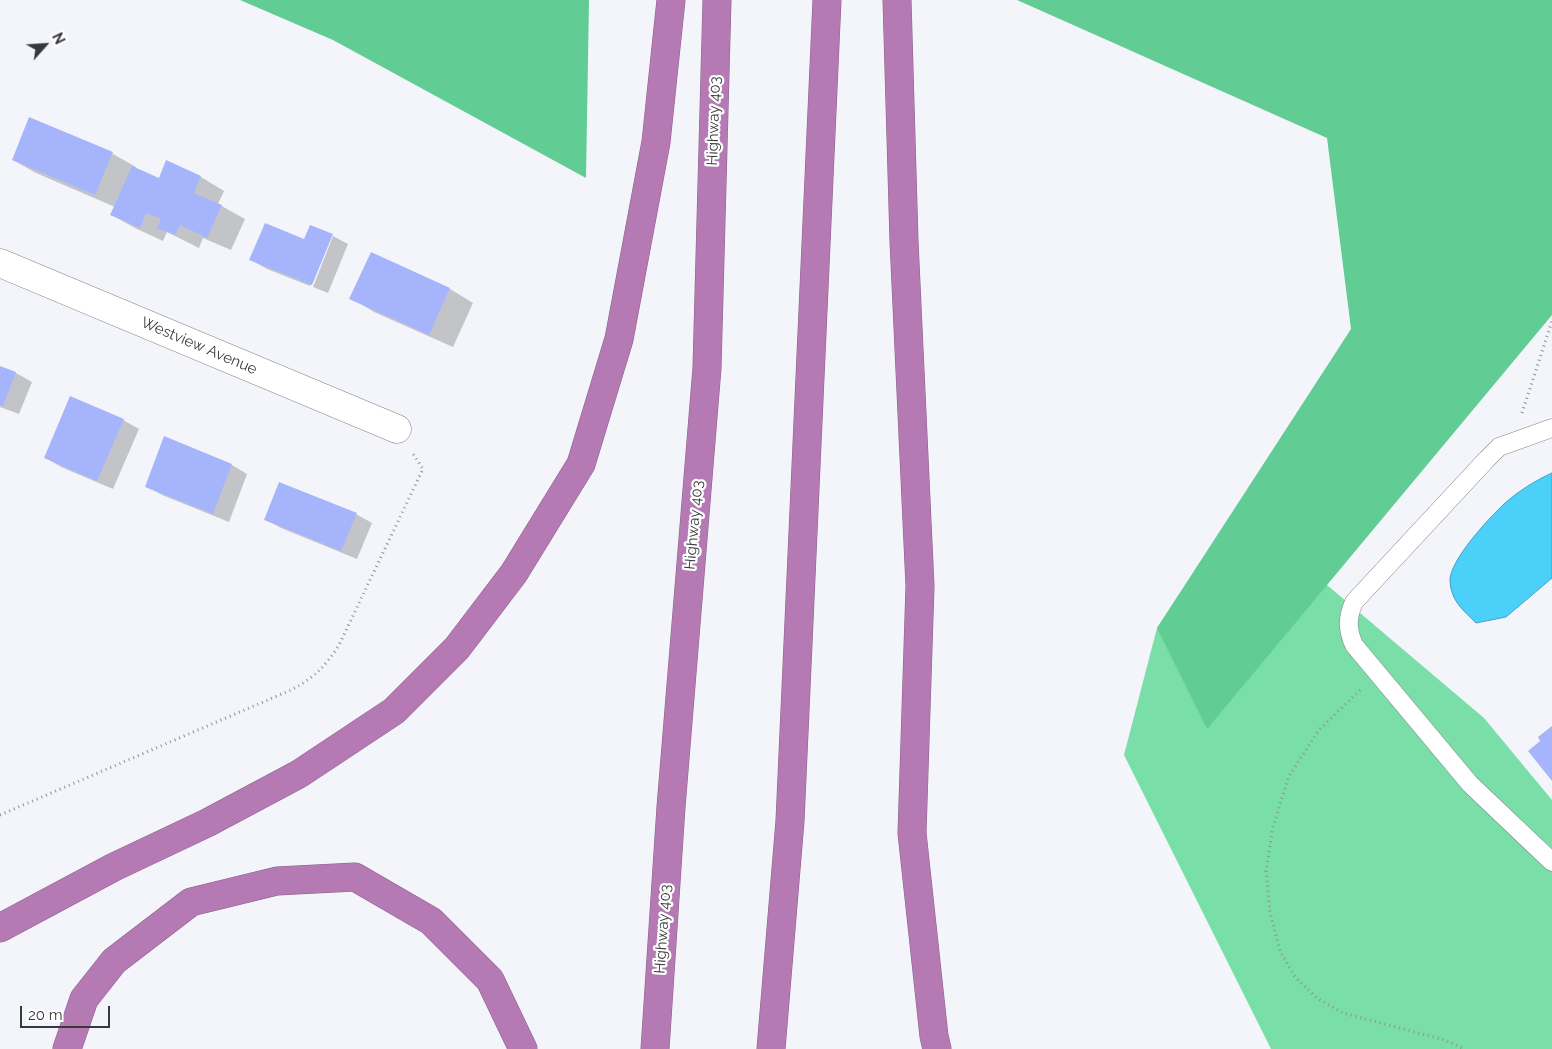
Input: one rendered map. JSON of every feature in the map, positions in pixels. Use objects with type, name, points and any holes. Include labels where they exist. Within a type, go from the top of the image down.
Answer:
[{"type":"highway","points":[[0,928],[114,866],[207,823],[299,774],[394,710],[457,648],[514,573],[581,464],[619,339],[656,142],[672,0]]},
{"type":"highway","name":"Highway 403","points":[[655,1049],[671,807],[707,368],[717,0]]},
{"type":"highway","points":[[784,1049],[790,821],[827,0]]},
{"type":"highway","points":[[897,0],[904,241],[920,586],[912,833],[937,1049]]},
{"type":"highway","points":[[771,1049],[790,821]]},
{"type":"highway","points":[[67,1049],[84,998],[114,961],[191,902],[277,880],[355,878],[431,921],[490,980],[523,1049]]},
{"type":"street","name":"Westview Avenue","points":[[0,263],[397,429]]},
{"type":"lane","points":[[1552,428],[1499,448],[1487,459],[1354,602],[1348,624],[1354,645],[1470,784],[1552,862]]},
{"type":"path","points":[[1514,441],[1552,321]]},
{"type":"path","points":[[0,815],[291,690],[311,679],[327,664],[340,645],[423,469],[397,429]]},
{"type":"path","points":[[1377,674],[1319,730],[1289,776],[1273,827],[1266,871],[1270,912],[1280,951],[1296,977],[1317,998],[1343,1013],[1445,1040],[1464,1049]]},
{"type":"green space","points":[[240,0],[589,0],[586,178],[333,40]]},
{"type":"green space","points":[[1017,0],[1552,0],[1552,315],[1207,729],[1157,628],[1351,329],[1327,138]]},
{"type":"green space","points":[[1234,511],[1327,585],[1484,718],[1552,800],[1552,1049],[1271,1049],[1124,755],[1157,628]]},
{"type":"water","points":[[1552,473],[1552,578],[1506,617],[1476,623],[1458,605],[1451,588],[1451,573],[1456,562],[1471,540],[1504,504],[1527,487]]},
{"type":"building","points":[[29,117],[113,152],[95,195],[12,160]]},
{"type":"building","points":[[166,160],[201,176],[194,193],[222,205],[207,238],[180,225],[175,235],[157,228],[161,219],[146,213],[140,228],[110,215],[132,166],[159,178]]},
{"type":"building","points":[[265,223],[304,239],[310,225],[333,234],[312,285],[249,260]]},
{"type":"building","points":[[371,252],[450,288],[429,335],[349,299]]},
{"type":"building","points":[[0,366],[16,372],[3,406],[0,405]]},
{"type":"building","points":[[70,396],[124,419],[97,481],[44,458]]},
{"type":"building","points":[[164,436],[232,464],[213,514],[145,487]]},
{"type":"building","points":[[279,482],[357,513],[341,551],[264,520]]},
{"type":"building","points":[[1552,726],[1552,781],[1528,751],[1540,741],[1538,737]]}]
